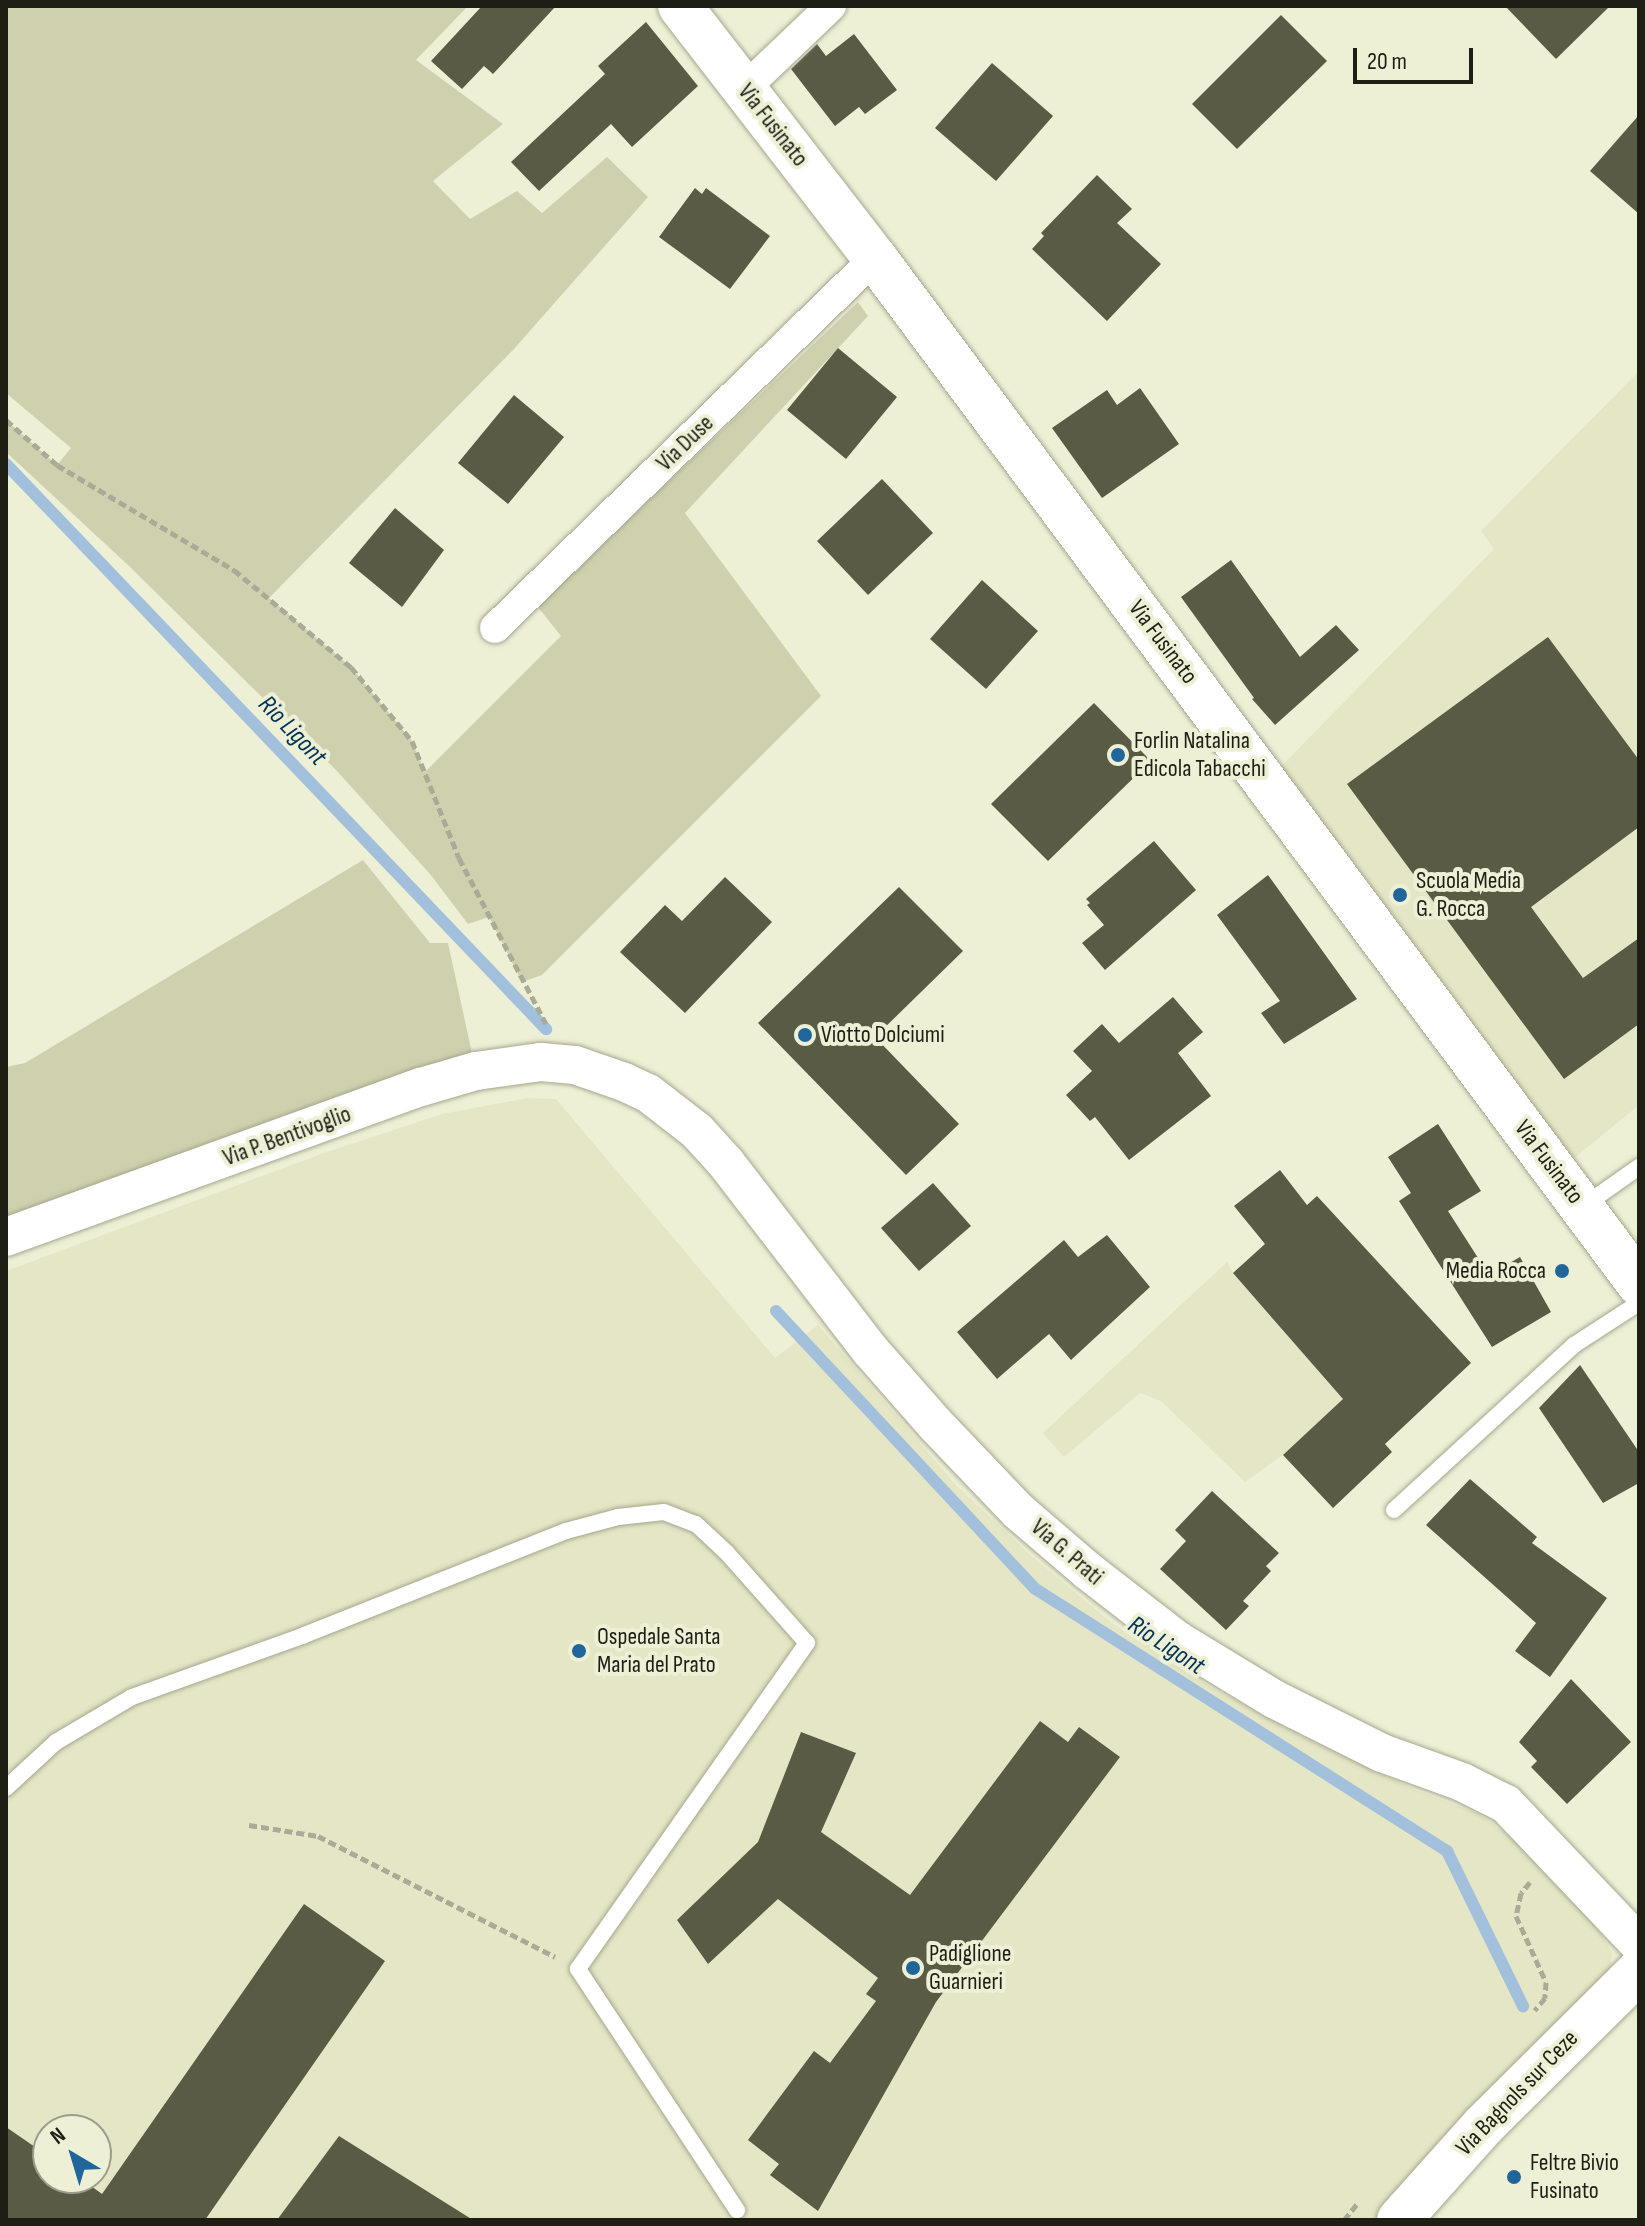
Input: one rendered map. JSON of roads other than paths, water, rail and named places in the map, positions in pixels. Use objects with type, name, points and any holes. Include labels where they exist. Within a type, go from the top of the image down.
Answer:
[{"type":"main road","name":"Via Fusinato","points":[[680,6],[875,258],[1638,1286]]},
{"type":"main road","name":"Via Bagnols sur Ceze","points":[[1382,2208],[1484,2125],[1639,1971]]},
{"type":"street","points":[[745,88],[831,6]]},
{"type":"street","name":"Via Duse","points":[[495,628],[875,258]]},
{"type":"street","name":"Via P. Bentivoglio","points":[[6,1237],[421,1087],[508,1065],[575,1065]]},
{"type":"street","name":"Via G. Prati","points":[[575,1065],[648,1093],[697,1131],[726,1163],[861,1338],[935,1424],[1018,1511],[1088,1571],[1177,1640],[1274,1699],[1382,1753],[1462,1782],[1506,1804],[1639,1944]]},
{"type":"lane","points":[[1582,1207],[1639,1167]]},
{"type":"lane","points":[[1394,1510],[1638,1286]]},
{"type":"lane","points":[[6,1788],[56,1742],[132,1697],[302,1636],[566,1531],[618,1517],[664,1512],[696,1524],[807,1643],[578,1969],[737,2210]]},
{"type":"waterway","name":"Rio Ligont","points":[[6,464],[546,1029]]},
{"type":"waterway","name":"Rio Ligont","points":[[776,1311],[1034,1588],[1447,1851],[1523,2006]]},
{"type":"place","name":"Forlin Natalina Edicola Tabacchi","points":[[1118,755]]},
{"type":"place","name":"Scuola Media G. Rocca","points":[[1400,895]]},
{"type":"place","name":"Viotto Dolciumi","points":[[805,1035]]},
{"type":"place","name":"Media Rocca","points":[[1562,1271]]},
{"type":"place","name":"Ospedale Santa Maria del Prato","points":[[579,1651]]},
{"type":"place","name":"Padiglione Guarnieri","points":[[913,1968]]},
{"type":"place","name":"Feltre Bivio Fusinato","points":[[1514,2177]]}]
